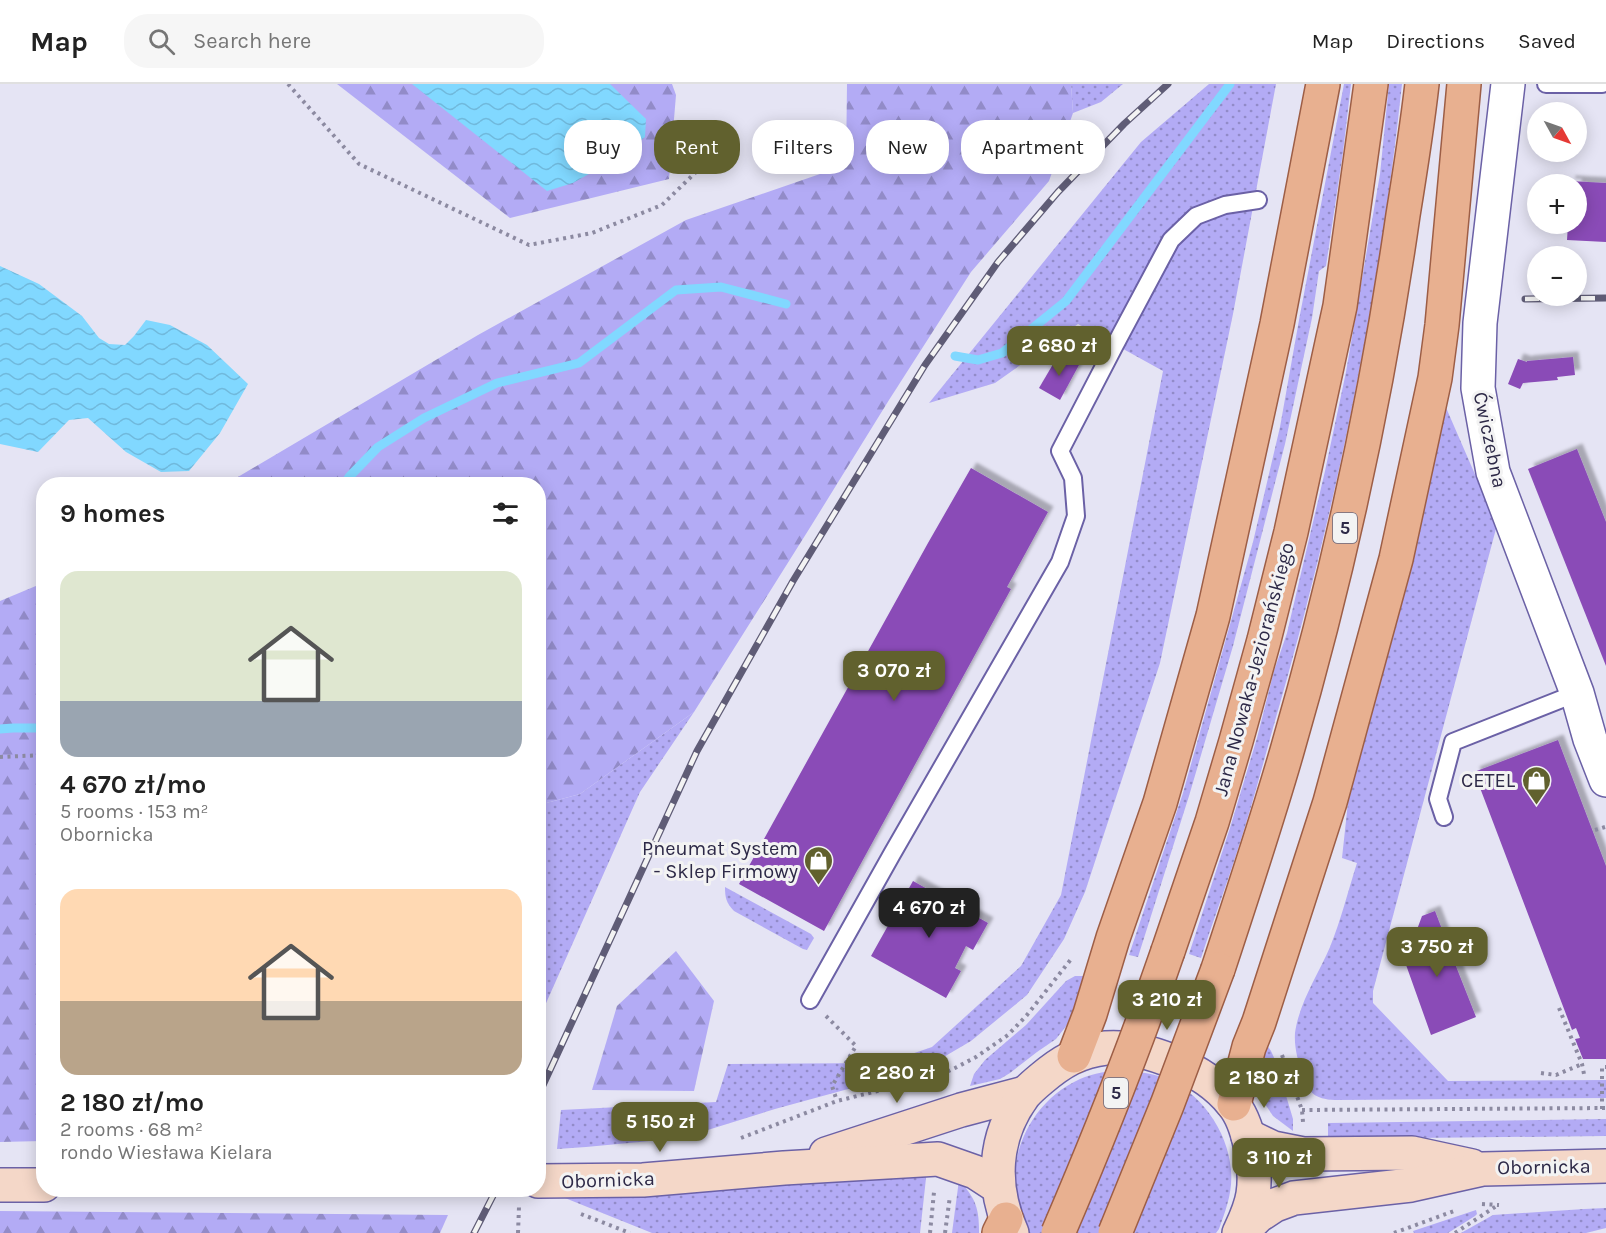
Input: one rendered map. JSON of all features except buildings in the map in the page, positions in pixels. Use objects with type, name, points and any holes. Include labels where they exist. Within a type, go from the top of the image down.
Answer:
[{"type":"main road","points":[[1074,1056],[1160,803],[1213,616],[1277,324],[1323,84]]},
{"type":"main road","name":"Jana Nowaka-Jeziorańskiego","points":[[1058,1233],[1125,1070],[1168,951],[1212,822],[1264,640],[1291,532],[1340,306],[1371,84]]},
{"type":"main road","name":"5","points":[[1115,1233],[1167,1105],[1218,969],[1256,855],[1288,748],[1347,520],[1390,306],[1422,84]]},
{"type":"main road","points":[[1234,1104],[1249,1047],[1330,802],[1396,559],[1435,378],[1442,326],[1464,84]]},
{"type":"main road","points":[[1006,1228],[998,1187],[998,1171],[1000,1145],[1012,1114],[1025,1093],[1056,1066],[1074,1056],[1106,1048],[1131,1049],[1156,1054],[1208,1081],[1234,1104],[1248,1136],[1253,1168],[1253,1194],[1249,1213],[1240,1233]]},
{"type":"main road","name":"Obornicka","points":[[784,1168],[961,1110],[1025,1093]]},
{"type":"main road","name":"Obornicka","points":[[1248,1136],[1273,1148],[1303,1154],[1412,1153],[1483,1168]]},
{"type":"main road","name":"Obornicka","points":[[546,1189],[784,1168],[938,1159],[975,1172],[998,1187]]},
{"type":"main road","name":"Obornicka","points":[[1240,1233],[1258,1216],[1275,1205],[1294,1198],[1411,1185],[1483,1168],[1606,1166]]},
{"type":"main road","points":[[0,1185],[36,1185]]},
{"type":"street","name":"Ćwiczebna","points":[[1508,84],[1482,230],[1478,388],[1493,472],[1577,693],[1590,739],[1606,780]]},
{"type":"lane","points":[[1546,84],[1602,84]]},
{"type":"lane","points":[[810,1000],[1060,562],[1076,516],[1072,478],[1060,451],[1171,240],[1196,216],[1225,205],[1258,200]]},
{"type":"lane","points":[[1444,817],[1438,799],[1453,742],[1577,693]]},
{"type":"path","points":[[288,84],[359,164],[529,244],[592,233],[662,205],[694,174]]},
{"type":"path","points":[[0,757],[36,755]]},
{"type":"path","points":[[1595,830],[1605,826]]},
{"type":"path","points":[[741,1137],[837,1101],[939,1076],[976,1057],[1008,1035],[1027,1015],[1074,954]]},
{"type":"path","points":[[810,1000],[856,1046],[832,1086],[837,1101]]},
{"type":"path","points":[[1559,1008],[1584,1074]]},
{"type":"path","points":[[1541,1073],[1556,1075],[1582,1064]]},
{"type":"path","points":[[1302,1110],[1604,1109],[1602,1067],[1606,1067]]},
{"type":"path","points":[[945,1233],[951,1186]]},
{"type":"path","points":[[930,1233],[934,1191]]},
{"type":"path","points":[[518,1233],[527,1197]]},
{"type":"path","points":[[1455,1233],[1499,1205],[1474,1204]]},
{"type":"path","points":[[1394,1233],[1463,1207]]},
{"type":"green space","points":[[337,84],[672,84],[676,95],[674,120],[654,120],[654,174],[669,174],[669,179],[510,218]]},
{"type":"green space","points":[[847,84],[1071,84],[1073,113],[1071,120],[961,120],[961,174],[1051,174],[1049,181],[971,272],[694,712],[580,794],[546,803],[546,477],[238,477],[478,335],[686,220],[820,174],[854,174],[854,120],[847,120]]},
{"type":"green space","points":[[1071,84],[1123,84],[1101,102],[1073,113]]},
{"type":"green space","points":[[1209,84],[1276,84],[1233,314],[1160,663],[1085,892],[1064,939],[1027,995],[971,1041],[925,1068],[775,1109],[682,1138],[557,1149],[561,1110],[716,1102],[728,1064],[885,1063],[932,1047],[1021,966],[1061,895],[1163,371],[1078,324],[995,383],[929,403],[1141,142]]},
{"type":"green space","points":[[1344,84],[1351,84],[1326,266],[1319,271],[1312,318],[1285,444],[1233,646],[1189,796],[1138,957],[1129,955],[1183,793],[1253,542],[1280,427]]},
{"type":"green space","points":[[1389,84],[1402,84],[1392,166],[1367,328],[1335,489],[1295,649],[1255,792],[1201,958],[1189,954],[1230,828],[1274,671],[1287,633],[1325,471],[1346,372],[1380,174]]},
{"type":"green space","points":[[1444,403],[1497,525],[1373,991],[1373,1003],[1448,1081],[1606,1080],[1606,1098],[1335,1100],[1313,1094],[1307,1086],[1298,1059],[1295,1033],[1300,1011],[1334,937],[1357,863],[1342,858],[1349,793]]},
{"type":"green space","points":[[36,586],[36,1141],[0,1142],[0,601]]},
{"type":"green space","points":[[694,712],[640,792],[546,1003],[546,803],[580,794]]},
{"type":"green space","points":[[725,887],[811,934],[814,938],[807,950],[734,911],[726,900]]},
{"type":"green space","points":[[676,951],[714,1001],[694,1091],[592,1090],[617,1006]]},
{"type":"green space","points":[[1075,976],[1087,976],[1071,1018],[1056,1039],[1000,1079],[970,1086],[974,1074],[985,1060],[1026,1025],[1066,981]]},
{"type":"green space","points":[[1264,1041],[1276,1062],[1293,1119],[1293,1131],[1273,1116],[1263,1101],[1256,1078]]},
{"type":"green space","points":[[1125,1069],[1162,1077],[1175,1083],[1199,1102],[1218,1126],[1229,1155],[1231,1170],[1228,1200],[1219,1229],[1216,1233],[1029,1233],[1018,1207],[1015,1169],[1019,1150],[1035,1116],[1048,1101],[1080,1079]]},
{"type":"green space","points":[[1606,1119],[1606,1136],[1328,1139],[1328,1123]]},
{"type":"green space","points":[[927,1169],[920,1233],[652,1233],[565,1198],[713,1191]]},
{"type":"green space","points":[[959,1180],[975,1204],[979,1233],[952,1233]]},
{"type":"green space","points":[[1606,1208],[1606,1228],[1586,1233],[1461,1233],[1493,1215]]},
{"type":"green space","points":[[1476,1210],[1475,1216],[1448,1233],[1414,1233],[1413,1231]]},
{"type":"green space","points":[[0,1211],[448,1215],[440,1233],[0,1233]]},
{"type":"water","points":[[412,84],[610,84],[646,119],[645,137],[642,140],[642,120],[564,120],[564,174],[589,174],[573,183],[547,191]]},
{"type":"water","points":[[0,266],[39,284],[82,316],[99,338],[109,344],[125,345],[146,320],[170,325],[207,345],[248,384],[220,433],[189,471],[161,472],[126,452],[88,418],[69,420],[38,452],[0,444]]},
{"type":"waterway","points":[[955,356],[978,360],[1002,353],[1066,301],[1230,84]]},
{"type":"waterway","points":[[349,477],[378,447],[424,418],[497,383],[579,363],[676,290],[721,287],[786,304]]},
{"type":"waterway","points":[[0,729],[36,728]]},
{"type":"railway","points":[[546,1079],[697,751],[793,581],[925,365],[998,262],[1058,192],[1124,124],[1168,84]]},
{"type":"railway","points":[[1525,299],[1606,298]]},
{"type":"railway","points":[[474,1233],[492,1197]]},
{"type":"place","name":"CETEL","points":[[1536,806]]},
{"type":"place","name":"Pneumat System - Sklep Firmowy","points":[[819,886]]}]
